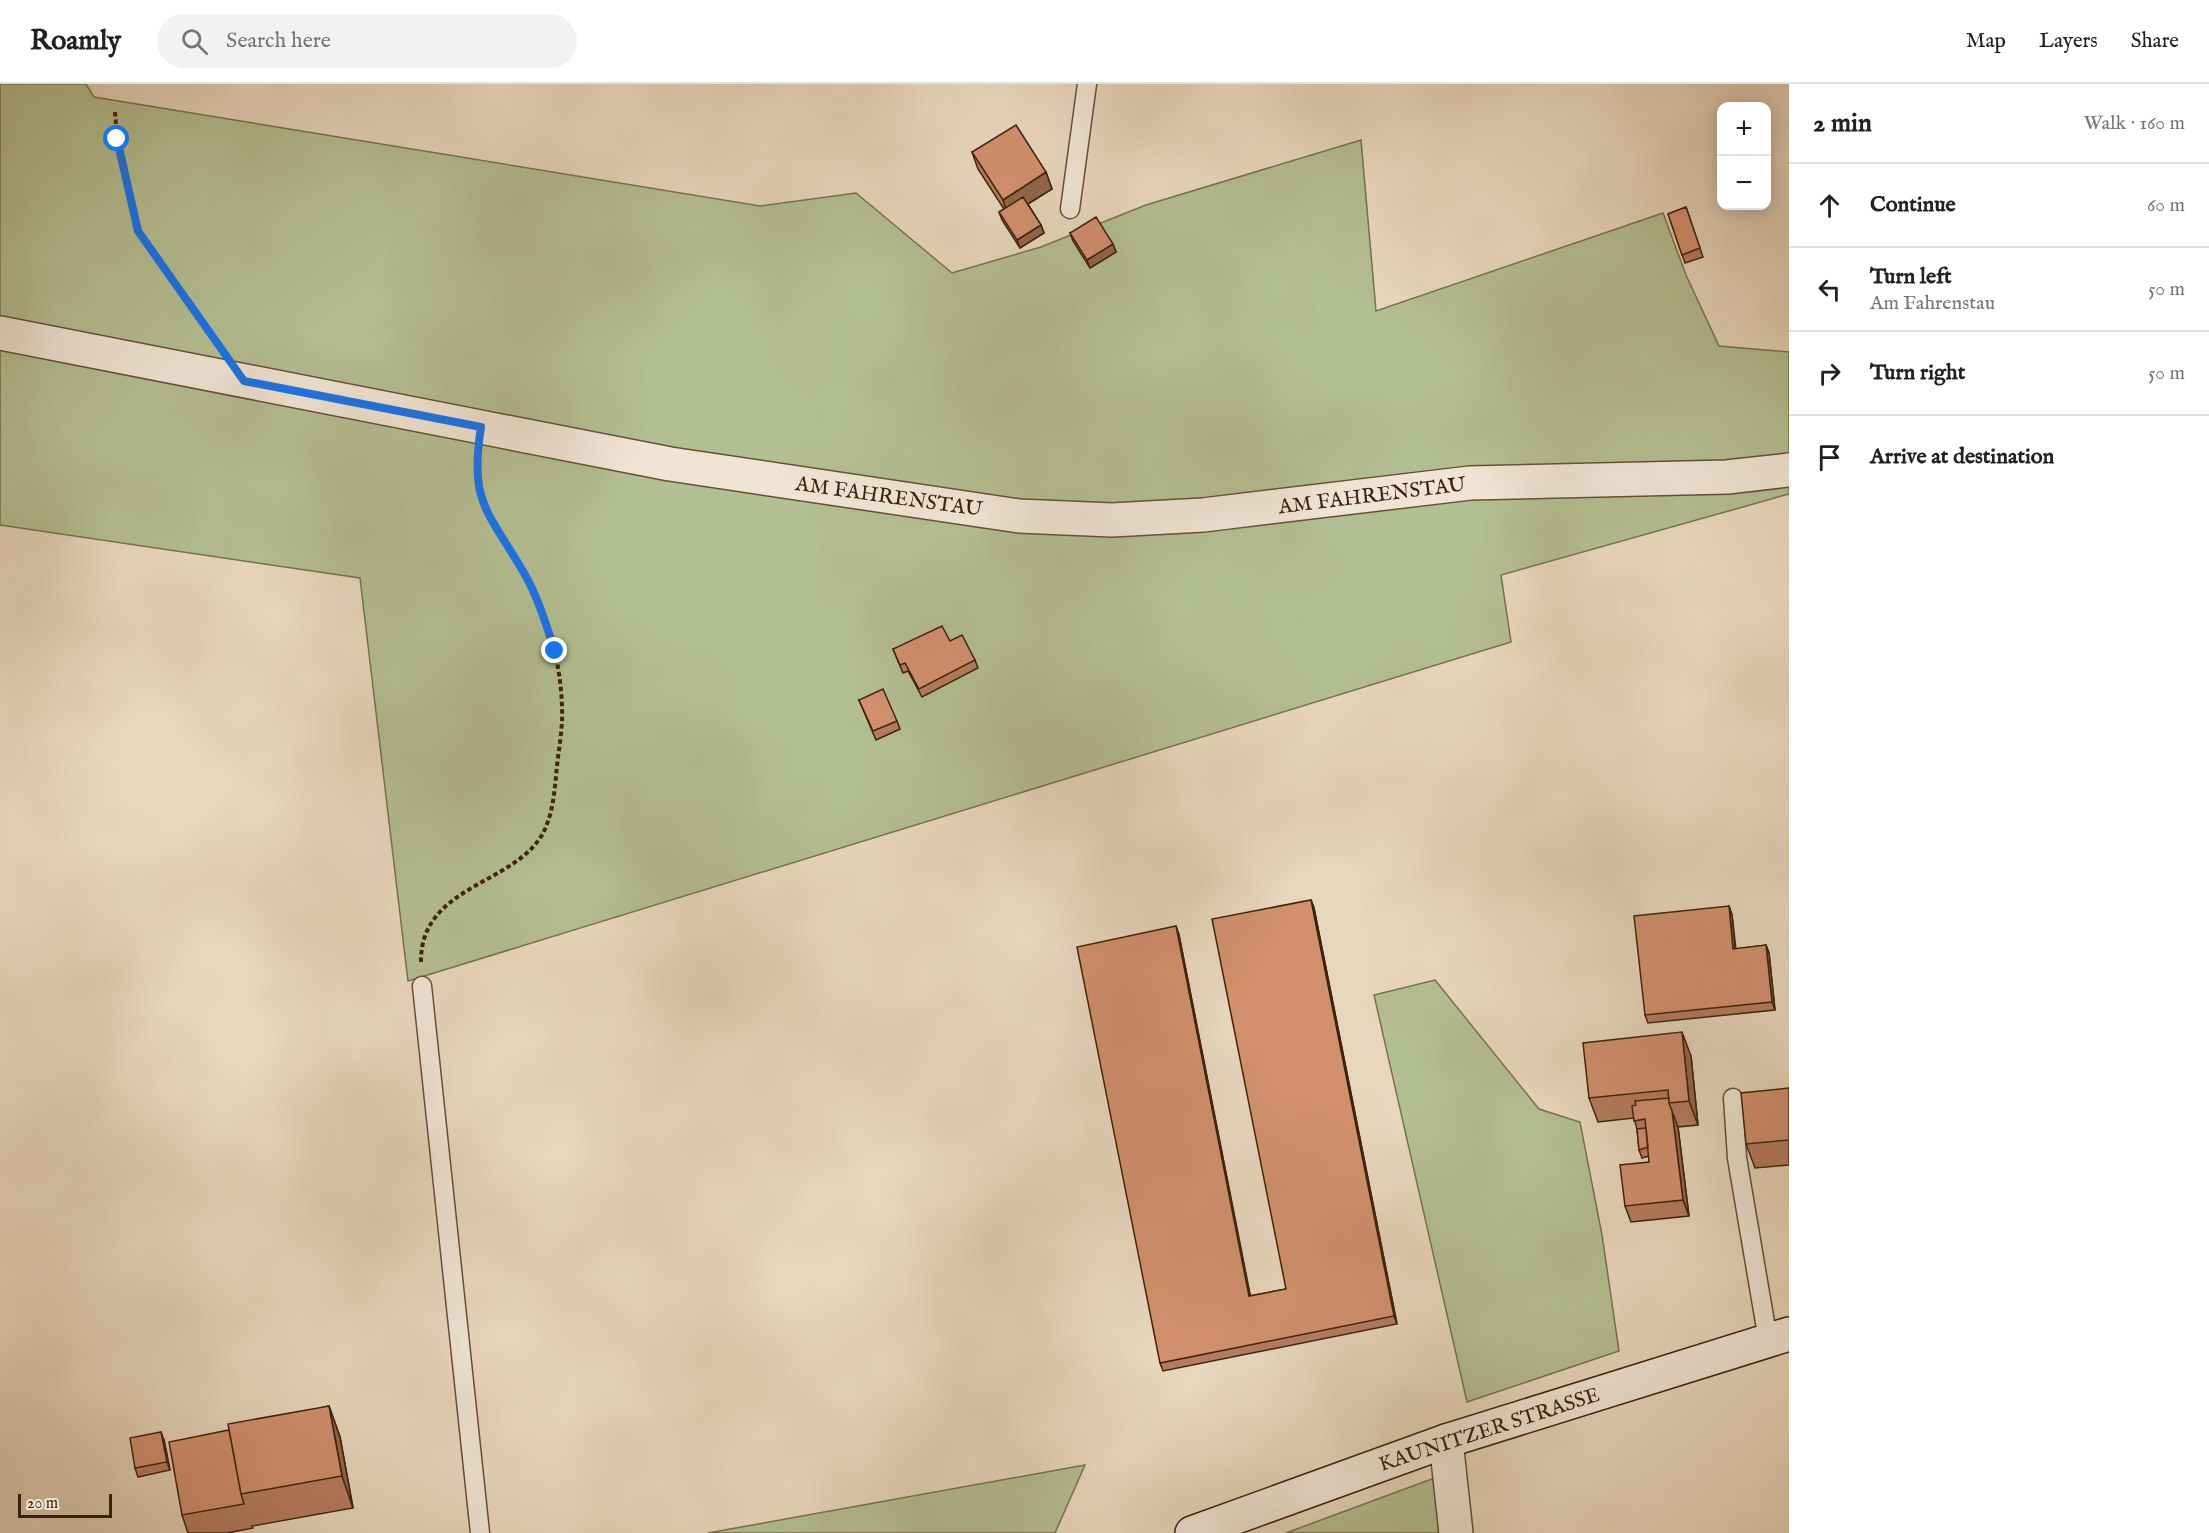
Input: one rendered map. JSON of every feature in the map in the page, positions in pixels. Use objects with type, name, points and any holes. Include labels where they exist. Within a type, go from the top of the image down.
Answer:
[{"type":"street","name":"AM FAHRENSTAU","points":[[0,333],[670,464],[996,512],[1112,520],[1203,515],[1470,483],[1727,477],[1789,470]]},
{"type":"street","name":"KAUNITZER STRASSE","points":[[1192,1533],[1446,1441],[1779,1337]]},
{"type":"street","points":[[1446,1441],[1456,1533]]},
{"type":"lane","points":[[1070,209],[1087,84]]},
{"type":"lane","points":[[422,986],[480,1533]]},
{"type":"lane","points":[[1732,1098],[1737,1158],[1779,1337]]},
{"type":"path","points":[[116,112],[117,139],[138,231],[244,381]]},
{"type":"path","points":[[422,986],[421,957],[426,934],[439,913],[458,895],[516,860],[536,844],[547,826],[553,802],[562,710],[561,681],[544,619],[525,574],[483,506],[476,478],[481,427]]},
{"type":"green space","points":[[0,84],[86,84],[94,97],[760,206],[856,193],[952,273],[1041,247],[1146,205],[1361,140],[1376,311],[1663,213],[1686,275],[1719,346],[1789,352],[1789,494],[1501,575],[1511,642],[408,981],[360,578],[0,525]]},
{"type":"green space","points":[[1435,980],[1539,1109],[1580,1122],[1602,1235],[1619,1351],[1467,1402],[1374,995]]},
{"type":"green space","points":[[1085,1465],[1055,1533],[708,1533]]},
{"type":"green space","points":[[1437,1477],[1444,1533],[1286,1533]]},
{"type":"building","points":[[1016,125],[1046,172],[1003,200],[972,152]]},
{"type":"building","points":[[1023,197],[1041,225],[1017,240],[999,212]]},
{"type":"building","points":[[1686,207],[1700,248],[1682,255],[1668,214]]},
{"type":"building","points":[[1096,217],[1113,244],[1087,260],[1070,233]]},
{"type":"building","points":[[942,626],[950,641],[962,635],[975,660],[919,689],[905,663],[900,665],[893,649]]},
{"type":"building","points":[[883,689],[897,721],[873,731],[859,700]]},
{"type":"building","points":[[1311,900],[1394,1316],[1160,1363],[1077,947],[1176,926],[1249,1296],[1286,1289],[1212,919]]},
{"type":"building","points":[[1729,906],[1733,949],[1766,945],[1772,1002],[1645,1015],[1634,916]]},
{"type":"building","points":[[1682,1032],[1689,1101],[1669,1103],[1668,1090],[1589,1098],[1583,1043]]},
{"type":"building","points":[[1789,1088],[1789,1140],[1746,1144],[1741,1093]]},
{"type":"building","points":[[1669,1098],[1683,1200],[1625,1206],[1620,1165],[1649,1162],[1645,1119],[1634,1121],[1632,1106],[1636,1105],[1635,1101]]},
{"type":"building","points":[[1646,1128],[1648,1147],[1639,1150],[1637,1129]]},
{"type":"building","points":[[329,1406],[342,1476],[241,1494],[228,1424]]},
{"type":"building","points":[[229,1430],[244,1504],[182,1515],[169,1442]]},
{"type":"building","points":[[161,1432],[167,1462],[135,1468],[130,1438]]},
{"type":"route","points":[[117,139],[138,231],[244,381],[481,427],[476,478],[483,506],[525,574],[555,651]]}]
